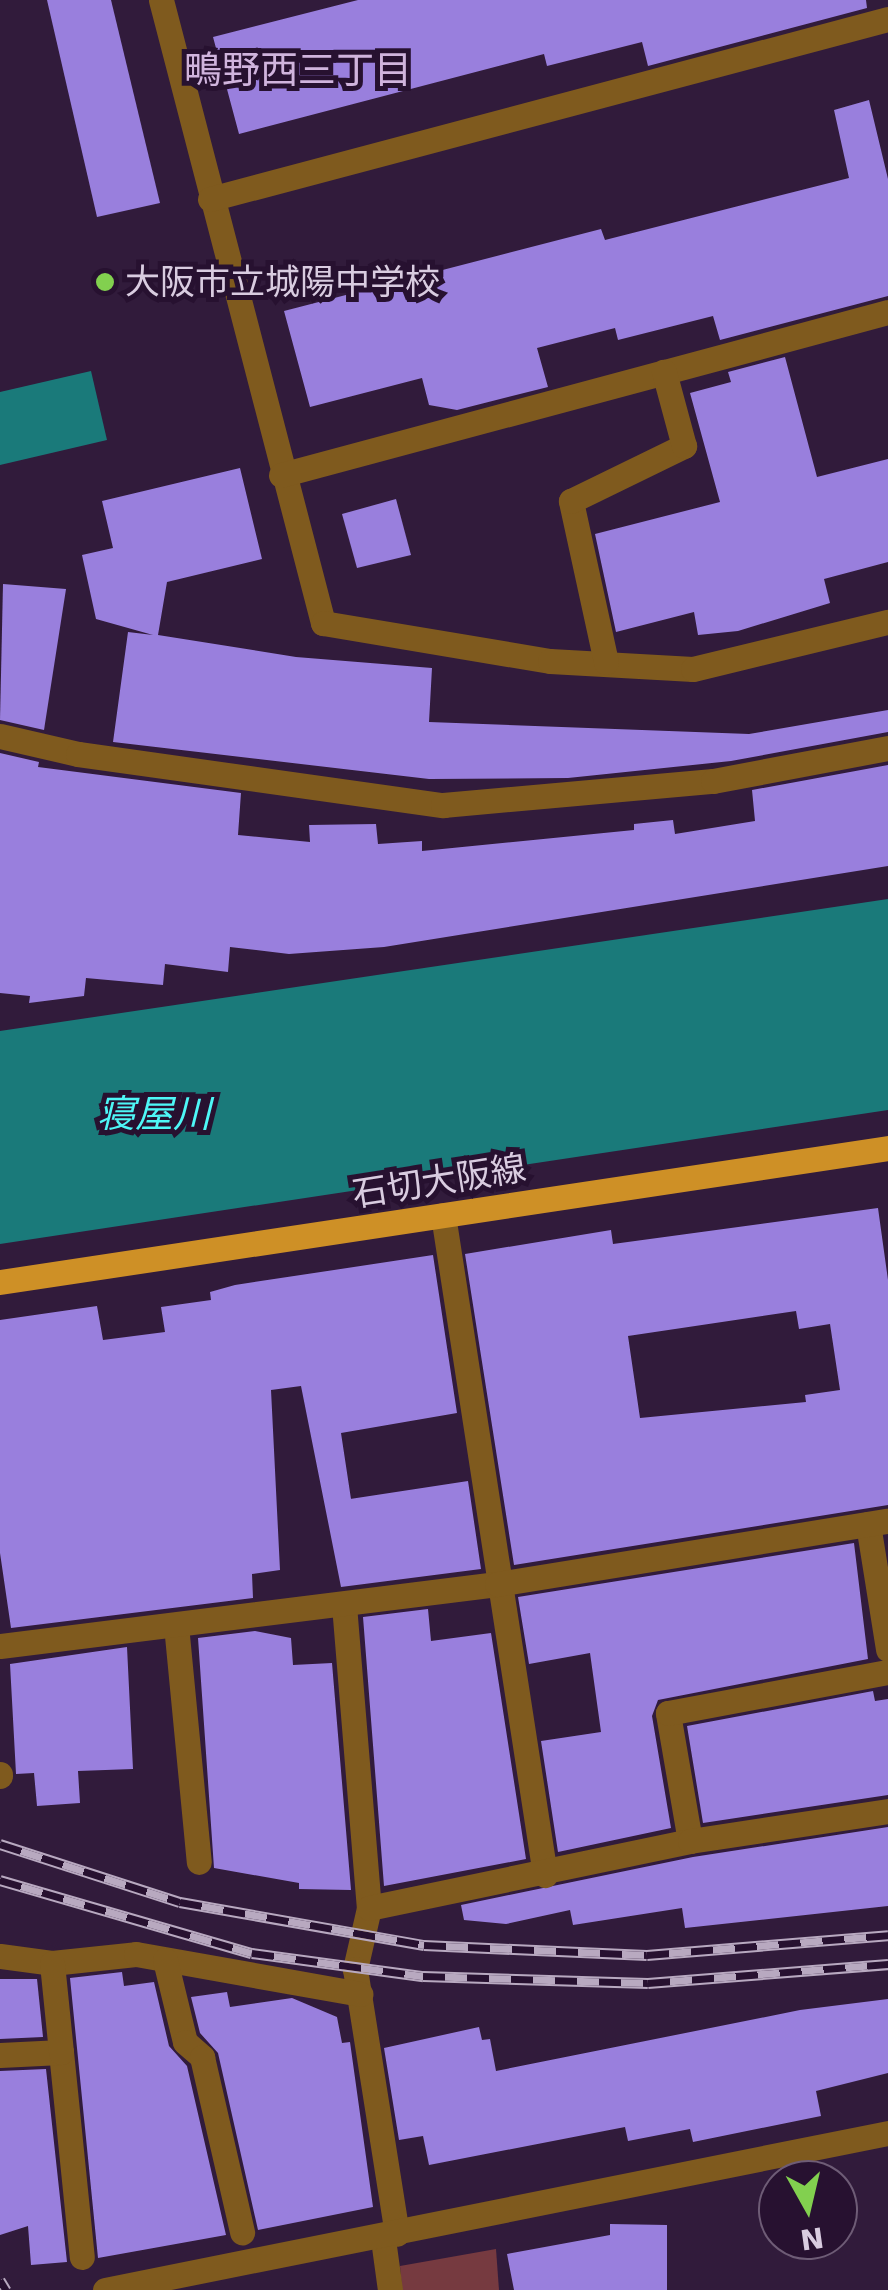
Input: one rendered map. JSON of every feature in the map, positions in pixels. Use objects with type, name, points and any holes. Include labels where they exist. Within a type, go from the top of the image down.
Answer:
[{"type":"main road","name":"石切大阪線","points":[[0,1282],[888,1148]]},
{"type":"street","points":[[161,0],[281,475],[323,623],[550,660],[693,669],[888,622]]},
{"type":"street","points":[[210,199],[888,19]]},
{"type":"street","points":[[281,475],[888,312]]},
{"type":"street","points":[[606,662],[571,501],[684,446],[664,372]]},
{"type":"street","points":[[0,736],[78,754],[443,804],[712,781],[888,748]]},
{"type":"street","points":[[443,1216],[544,1874]]},
{"type":"street","points":[[0,1646],[498,1584],[878,1522],[888,1648]]},
{"type":"street","points":[[344,1605],[369,1908],[354,1969],[390,2236],[390,2290]]},
{"type":"street","points":[[176,1625],[199,1862]]},
{"type":"street","points":[[690,1841],[668,1712],[888,1672]]},
{"type":"street","points":[[369,1908],[690,1841],[888,1812]]},
{"type":"street","points":[[0,1956],[52,1963],[136,1954],[360,1994]]},
{"type":"street","points":[[165,1960],[185,2042],[202,2057],[242,2232]]},
{"type":"street","points":[[52,1963],[82,2257]]},
{"type":"street","points":[[0,2055],[60,2052]]},
{"type":"street","points":[[105,2290],[390,2236],[888,2133]]},
{"type":"shaded area","points":[[496,2249],[499,2290],[402,2290],[400,2266]]},
{"type":"water","points":[[91,371],[107,440],[0,465],[0,392]]},
{"type":"water","name":"寝屋川","points":[[888,899],[888,1110],[0,1244],[0,1031]]},
{"type":"building","points":[[47,0],[111,0],[160,203],[97,217]]},
{"type":"building","points":[[358,0],[866,0],[867,8],[648,66],[642,42],[547,66],[544,54],[239,134],[213,37]]},
{"type":"building","points":[[869,100],[888,179],[888,296],[720,340],[713,316],[618,340],[615,328],[537,348],[548,387],[457,410],[429,405],[422,378],[310,407],[284,311],[601,229],[605,240],[849,178],[834,110]]},
{"type":"building","points":[[785,357],[817,477],[888,459],[888,562],[824,579],[830,603],[738,631],[698,635],[694,612],[616,632],[595,534],[720,502],[690,393],[731,382],[728,372]]},
{"type":"building","points":[[240,468],[262,559],[167,582],[158,635],[296,657],[432,668],[429,722],[749,734],[888,710],[888,732],[731,761],[568,778],[429,779],[113,742],[128,632],[153,635],[96,619],[82,555],[113,548],[102,501]]},
{"type":"building","points":[[396,499],[411,555],[357,568],[342,514]]},
{"type":"building","points":[[3,584],[66,589],[44,730],[0,720]]},
{"type":"building","points":[[0,753],[39,762],[38,767],[241,793],[238,835],[310,842],[309,825],[376,824],[378,844],[422,841],[422,851],[634,830],[634,824],[673,820],[675,834],[755,821],[752,790],[888,765],[888,866],[384,947],[289,954],[230,947],[228,972],[165,964],[163,985],[86,978],[84,996],[29,1003],[30,996],[0,993]]},
{"type":"building","points":[[878,1208],[888,1280],[888,1505],[514,1565],[465,1254],[611,1230],[613,1244]],"holes":[[[796,1311],[799,1329],[830,1324],[840,1390],[805,1395],[806,1402],[640,1418],[628,1336]]]},
{"type":"building","points":[[433,1255],[457,1413],[341,1433],[351,1499],[468,1481],[481,1569],[341,1587],[301,1386],[271,1390],[280,1570],[252,1574],[253,1598],[11,1628],[0,1553],[0,1320],[97,1306],[103,1340],[165,1332],[161,1307],[211,1300],[210,1292]]},
{"type":"building","points":[[854,1543],[868,1659],[658,1700],[652,1716],[671,1828],[558,1852],[541,1741],[601,1732],[590,1653],[529,1664],[518,1597]]},
{"type":"building","points":[[428,1609],[431,1641],[491,1633],[526,1859],[384,1886],[363,1617]]},
{"type":"building","points":[[255,1631],[291,1638],[293,1665],[332,1663],[351,1890],[299,1889],[299,1883],[214,1868],[198,1638]]},
{"type":"building","points":[[127,1647],[133,1769],[78,1771],[80,1803],[37,1806],[34,1773],[16,1774],[10,1664]]},
{"type":"building","points":[[873,1691],[875,1701],[888,1699],[888,1795],[703,1823],[687,1726]]},
{"type":"building","points":[[888,1827],[888,1906],[685,1928],[682,1908],[573,1925],[570,1910],[506,1924],[464,1920],[461,1905],[693,1857]]},
{"type":"building","points":[[122,1972],[124,1986],[154,1982],[169,2046],[187,2066],[226,2235],[98,2258],[70,1978]]},
{"type":"building","points":[[0,1979],[37,1979],[43,2037],[0,2039]]},
{"type":"building","points":[[227,1992],[230,2007],[292,1998],[337,2017],[342,2043],[350,2042],[373,2207],[258,2230],[218,2053],[200,2033],[191,1997]]},
{"type":"building","points":[[888,1999],[888,2073],[816,2091],[821,2116],[693,2142],[690,2129],[628,2141],[625,2127],[429,2165],[423,2136],[399,2140],[384,2048],[479,2027],[482,2040],[490,2039],[496,2071],[800,2010]]},
{"type":"building","points":[[46,2069],[67,2262],[31,2265],[28,2226],[0,2235],[0,2071]]},
{"type":"building","points":[[610,2224],[667,2225],[667,2290],[514,2290],[507,2254],[610,2235]]},
{"type":"railway","points":[[0,1844],[180,1902],[424,1945],[647,1955],[888,1935]]},
{"type":"railway","points":[[0,1880],[252,1953],[423,1976],[648,1983],[888,1964]]},
{"type":"railway","points":[[0,2280],[6,2290]]},
{"type":"place","name":"大阪市立城陽中学校","points":[[105,282]]},
{"type":"district","name":"鴫野西三丁目","points":[[298,71]]}]
